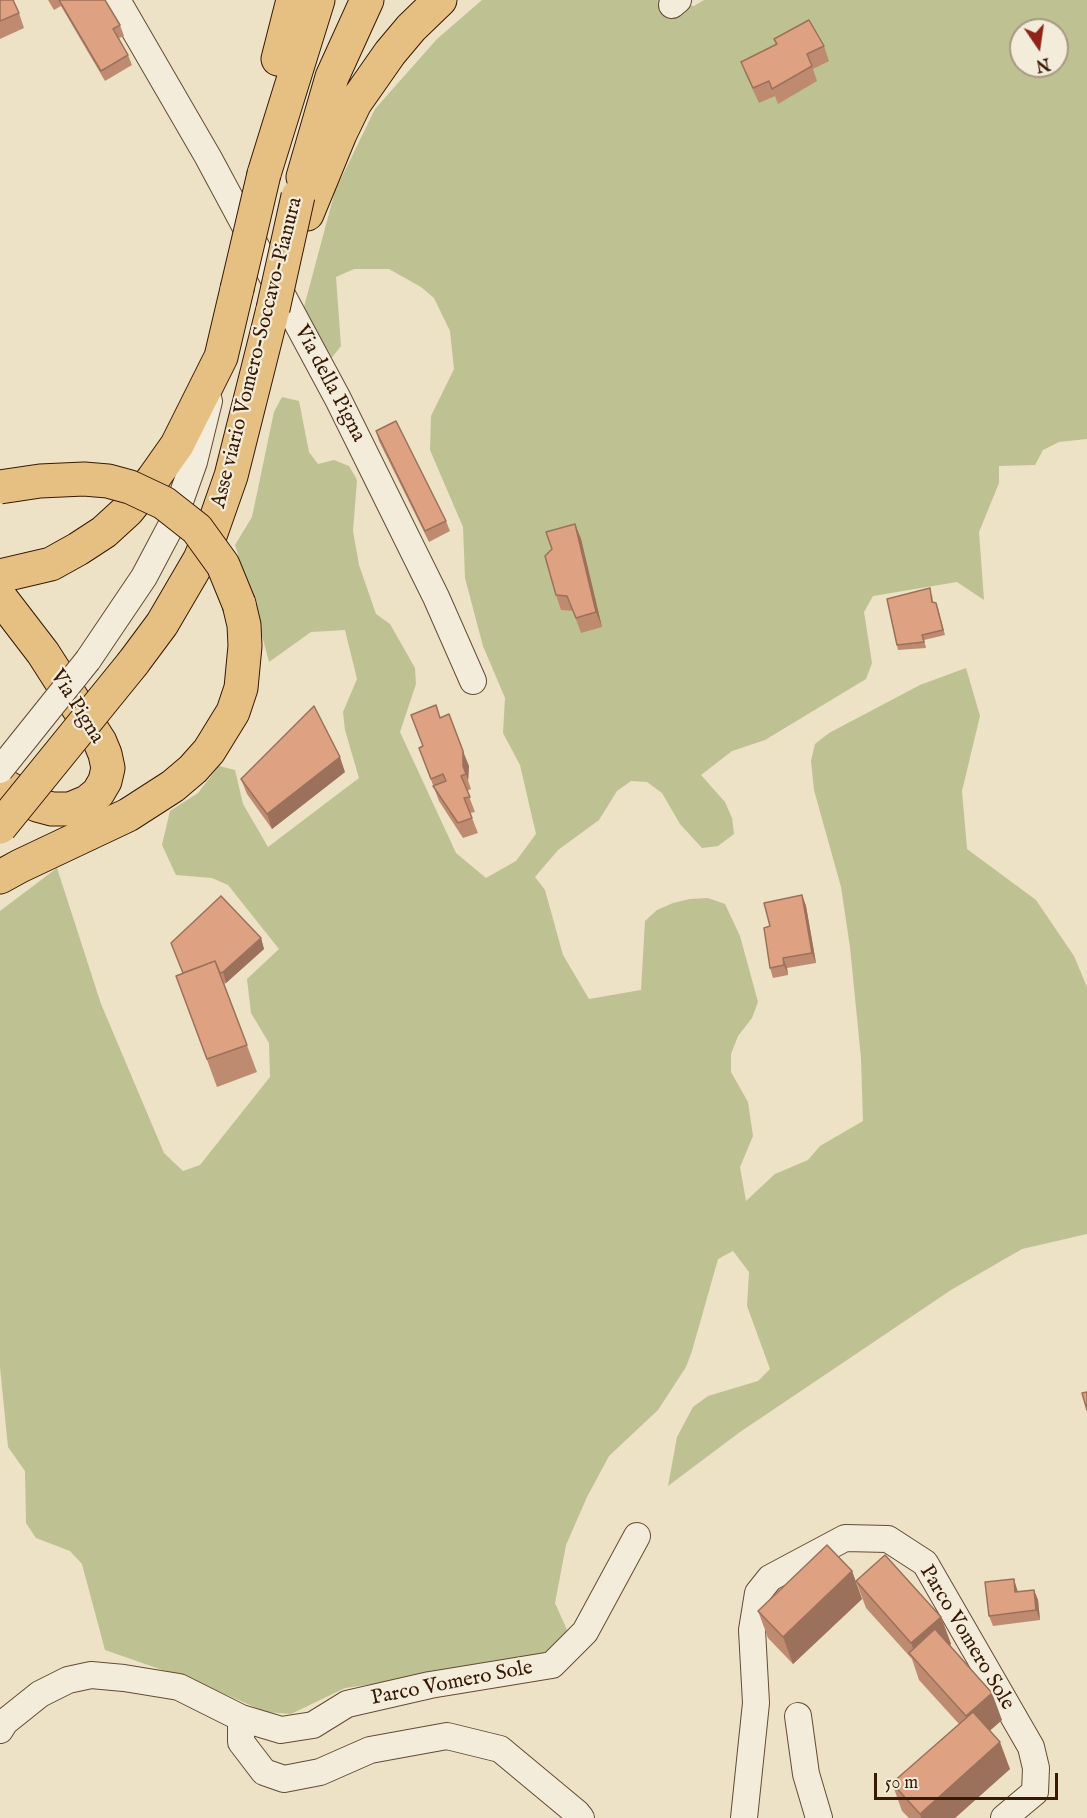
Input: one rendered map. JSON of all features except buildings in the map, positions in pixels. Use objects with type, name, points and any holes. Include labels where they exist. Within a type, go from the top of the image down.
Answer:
[{"type":"main road","points":[[264,171],[272,93],[293,0]]},
{"type":"main road","name":"Asse viario Vomero-Soccavo-Pianura","points":[[221,357],[264,171],[318,0]]},
{"type":"main road","name":"Asse viario Vomero-Soccavo-Pianura","points":[[0,828],[162,624],[200,559],[231,476],[273,309],[303,205],[332,77],[367,0]]},
{"type":"main road","points":[[303,205],[355,103],[390,53],[411,28],[440,0]]},
{"type":"main road","points":[[0,576],[51,564],[104,532],[128,510],[177,445],[221,357]]},
{"type":"main road","points":[[0,487],[40,481],[84,479],[108,481],[130,487],[164,503],[196,529],[223,565],[239,604],[244,625],[245,646],[241,688],[233,712],[209,751],[180,780],[144,805],[0,877]]},
{"type":"main road","name":"Via Pigna","points":[[0,597],[43,653],[100,742],[108,768],[105,781],[98,793],[87,802],[70,809],[52,809],[37,805],[0,783]]},
{"type":"street","name":"Via della Pigna","points":[[117,0],[208,157],[338,399],[436,597],[473,681]]},
{"type":"street","name":"Asse viario Vomero-Soccavo-Pianura","points":[[0,770],[88,660],[144,577],[172,524],[194,462],[221,357]]},
{"type":"street","name":"Parco Vomero Sole","points":[[0,1730],[5,1722],[40,1694],[68,1680],[91,1675],[179,1687],[241,1718],[281,1730],[314,1725],[347,1704],[430,1685],[552,1665],[585,1632],[637,1536]]},
{"type":"street","name":"Parco Vomero Sole","points":[[744,1818],[756,1703],[752,1629],[759,1593],[770,1578],[844,1538],[888,1539],[925,1563],[1031,1747],[1036,1768],[1035,1792],[1004,1818]]},
{"type":"street","points":[[798,1716],[806,1774],[819,1818]]},
{"type":"street","points":[[241,1718],[241,1742],[264,1772],[284,1779],[320,1772],[370,1750],[447,1736],[500,1749],[577,1813],[580,1818]]},
{"type":"green space","points":[[482,0],[664,0],[694,6],[704,0],[1087,0],[1087,439],[1059,442],[1043,450],[1035,465],[999,466],[999,483],[979,532],[984,600],[957,582],[873,596],[864,612],[872,663],[866,679],[765,740],[732,751],[701,775],[725,802],[732,818],[734,834],[718,846],[702,848],[680,824],[662,793],[647,782],[631,781],[617,791],[599,820],[558,850],[535,877],[545,890],[563,955],[589,999],[641,990],[645,921],[657,910],[690,899],[708,898],[725,904],[740,936],[758,1002],[752,1018],[738,1036],[731,1054],[731,1072],[748,1102],[753,1136],[740,1167],[746,1201],[775,1174],[808,1160],[820,1146],[863,1121],[861,1058],[850,947],[841,887],[814,790],[811,761],[815,744],[829,733],[920,685],[966,668],[980,716],[962,791],[967,849],[1036,900],[1074,956],[1087,987],[1087,1234],[1022,1249],[951,1290],[740,1432],[668,1486],[677,1437],[693,1407],[708,1396],[758,1381],[770,1369],[747,1306],[749,1272],[733,1251],[718,1259],[686,1367],[658,1410],[609,1456],[587,1497],[566,1545],[555,1603],[571,1639],[546,1660],[345,1688],[291,1714],[266,1712],[197,1682],[105,1650],[82,1564],[70,1551],[36,1538],[26,1523],[25,1471],[8,1447],[0,1367],[0,911],[57,868],[101,1004],[164,1153],[183,1171],[200,1165],[270,1077],[269,1043],[251,1013],[247,979],[279,949],[228,885],[212,878],[176,875],[162,845],[170,811],[198,793],[219,766],[235,770],[243,804],[268,847],[359,778],[345,730],[343,712],[357,679],[345,630],[311,632],[269,662],[235,545],[252,517],[274,412],[282,397],[299,401],[309,452],[318,464],[334,460],[349,466],[357,480],[353,531],[359,565],[376,614],[390,624],[415,668],[416,684],[400,732],[456,853],[486,878],[516,861],[536,834],[520,765],[503,733],[505,698],[483,646],[465,578],[463,527],[430,450],[431,416],[454,369],[450,331],[434,298],[421,287],[389,269],[354,269],[336,277],[341,346],[330,360],[304,307],[335,191],[375,109],[437,39]]}]
